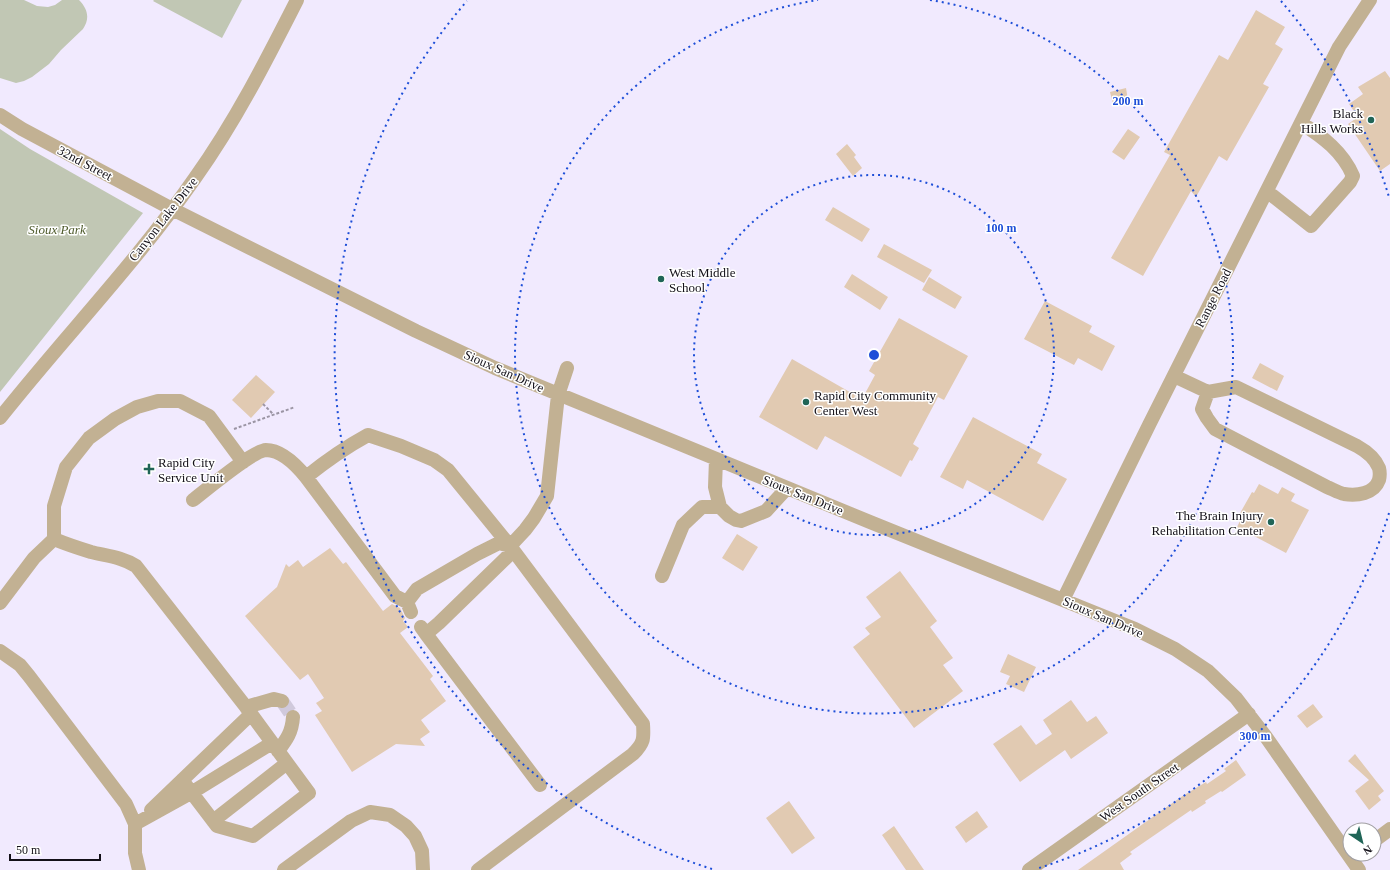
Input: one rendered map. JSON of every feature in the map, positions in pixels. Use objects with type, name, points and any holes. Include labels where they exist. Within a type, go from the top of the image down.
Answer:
[{"type":"street","name":"Canyon Lake Drive","points":[[0,418],[139,251],[202,167],[236,114],[259,74],[297,0]]},
{"type":"street","name":"Range Road","points":[[1063,600],[1340,46],[1370,0]]},
{"type":"street","name":"32nd Street","points":[[0,114],[22,129],[172,209]]},
{"type":"street","points":[[1266,192],[1311,226],[1350,182],[1353,176],[1348,164],[1338,151],[1301,123]]},
{"type":"street","name":"Sioux San Drive","points":[[172,209],[495,368],[1158,640],[1190,658],[1222,683],[1249,714],[1342,841]]},
{"type":"street","points":[[540,785],[423,630],[439,623],[508,556],[510,546],[534,518],[547,496],[558,395],[567,368]]},
{"type":"street","points":[[1174,376],[1208,392],[1236,387],[1357,446],[1369,454],[1379,468],[1380,475],[1378,483],[1374,490],[1361,494],[1344,494],[1327,487],[1215,429],[1202,409],[1208,392]]},
{"type":"street","points":[[0,603],[34,558],[54,539],[54,506],[66,467],[89,438],[115,419],[137,407],[158,401],[180,401],[209,416],[243,462]]},
{"type":"street","points":[[306,477],[336,454],[368,435],[401,446],[434,460],[448,470],[510,546],[643,724],[644,738],[641,746],[634,754],[478,870]]},
{"type":"street","points":[[193,500],[254,455],[266,450],[280,454],[296,466],[306,477],[395,596],[409,607],[417,589],[498,543],[510,546]]},
{"type":"street","points":[[716,459],[715,487],[720,507],[729,516],[736,520],[741,521],[766,511],[786,488]]},
{"type":"street","points":[[662,576],[683,525],[702,507],[720,507]]},
{"type":"street","points":[[54,539],[82,549],[118,557],[129,561],[136,566],[309,793],[253,836],[217,826],[182,780]]},
{"type":"street","points":[[0,651],[20,666],[29,676],[126,804],[135,824],[135,853],[139,870]]},
{"type":"street","points":[[135,824],[182,780],[248,711],[274,699],[282,702]]},
{"type":"street","name":"West South Street","points":[[1029,870],[1249,714]]},
{"type":"street","points":[[135,824],[286,740],[292,728],[293,716]]},
{"type":"street","points":[[213,821],[287,763]]},
{"type":"street","points":[[284,870],[351,821],[370,812],[390,815],[406,826],[415,836],[422,851],[423,870]]},
{"type":"path","points":[[263,404],[274,415]]},
{"type":"path","points":[[217,427],[228,427],[230,430],[295,407]]},
{"type":"green space","points":[[0,0],[24,0],[37,6],[48,7],[55,5],[62,0],[79,0],[86,10],[87,22],[83,29],[49,64],[32,77],[16,83],[0,78]]},
{"type":"green space","points":[[242,0],[222,38],[153,1]]},
{"type":"green space","name":"Sioux Park","points":[[0,129],[30,149],[143,213],[0,392]]},
{"type":"building","points":[[1256,10],[1285,27],[1275,44],[1283,49],[1263,84],[1269,87],[1227,161],[1219,156],[1196,197],[1191,191],[1143,276],[1111,258],[1170,155],[1164,152],[1219,55],[1228,60]]},
{"type":"building","name":"Black Hills Works","points":[[1385,71],[1390,78],[1390,164],[1380,171],[1348,124],[1358,117],[1349,104],[1363,94],[1358,87]]},
{"type":"building","points":[[1126,88],[1128,100],[1113,104],[1110,92]]},
{"type":"building","points":[[1128,129],[1140,137],[1124,160],[1112,152]]},
{"type":"building","points":[[847,144],[856,155],[854,157],[862,168],[853,176],[836,154]]},
{"type":"building","points":[[833,207],[870,229],[862,242],[825,220]]},
{"type":"building","points":[[884,244],[932,270],[924,283],[877,257]]},
{"type":"building","points":[[852,274],[888,297],[880,310],[844,287]]},
{"type":"building","points":[[929,277],[962,297],[955,309],[922,290]]},
{"type":"building","points":[[1045,301],[1092,326],[1089,332],[1115,346],[1102,371],[1078,358],[1074,365],[1024,339]]},
{"type":"building","points":[[899,318],[968,356],[944,400],[938,397],[913,444],[919,448],[912,461],[910,460],[901,477],[825,436],[817,450],[759,417],[792,359],[862,399],[875,375],[869,371]]},
{"type":"building","points":[[1260,363],[1284,376],[1277,391],[1252,378]]},
{"type":"building","points":[[256,375],[275,392],[251,418],[232,400]]},
{"type":"building","points":[[973,417],[1042,454],[1037,463],[1067,479],[1043,521],[967,480],[963,489],[940,477]]},
{"type":"building","name":"The Brain Injury Rehabilitation Center","points":[[1259,484],[1278,494],[1282,487],[1295,494],[1291,501],[1309,510],[1286,553],[1237,527],[1242,517],[1239,515],[1252,492],[1254,493]]},
{"type":"building","points":[[737,534],[758,547],[743,571],[722,558]]},
{"type":"building","points":[[330,548],[343,564],[346,562],[383,611],[392,604],[400,608],[405,618],[403,621],[408,627],[400,633],[433,676],[430,679],[446,701],[421,720],[430,732],[420,739],[425,746],[396,744],[352,772],[315,715],[322,711],[316,703],[324,698],[308,674],[300,680],[245,616],[277,587],[286,564],[289,567],[298,560],[303,567]]},
{"type":"building","points":[[900,571],[937,621],[930,627],[953,658],[943,665],[963,691],[914,728],[853,647],[870,634],[865,628],[881,617],[866,597]]},
{"type":"building","points":[[1008,654],[1036,667],[1024,692],[1006,684],[1010,676],[1000,672]]},
{"type":"building","points":[[1071,700],[1087,722],[1096,716],[1108,733],[1071,759],[1065,750],[1020,782],[993,744],[1021,725],[1036,745],[1052,734],[1043,720]]},
{"type":"building","points":[[1313,704],[1323,717],[1307,728],[1297,716]]},
{"type":"building","points":[[1355,754],[1384,791],[1378,796],[1381,800],[1369,810],[1355,791],[1369,780],[1348,761]]},
{"type":"building","points":[[1236,760],[1246,775],[1222,792],[1221,791],[1205,801],[1206,803],[1192,812],[1191,810],[1130,852],[1132,854],[1120,863],[1124,870],[1078,870],[1181,797],[1206,782],[1207,784],[1226,771],[1224,769]]},
{"type":"building","points":[[789,801],[815,838],[792,854],[766,818]]},
{"type":"building","points":[[977,811],[988,827],[966,843],[955,827]]},
{"type":"building","points":[[894,826],[924,870],[906,870],[882,835]]},
{"type":"tunnel","points":[[282,701],[293,717]]},
{"type":"place","name":"Black Hills Works","points":[[1371,120]]},
{"type":"place","name":"West Middle School","points":[[661,279]]},
{"type":"place","name":"Rapid City Community Center West","points":[[806,402]]},
{"type":"place","name":"Rapid City Service Unit","points":[[149,469]]},
{"type":"place","name":"The Brain Injury Rehabilitation Center","points":[[1271,522]]}]
